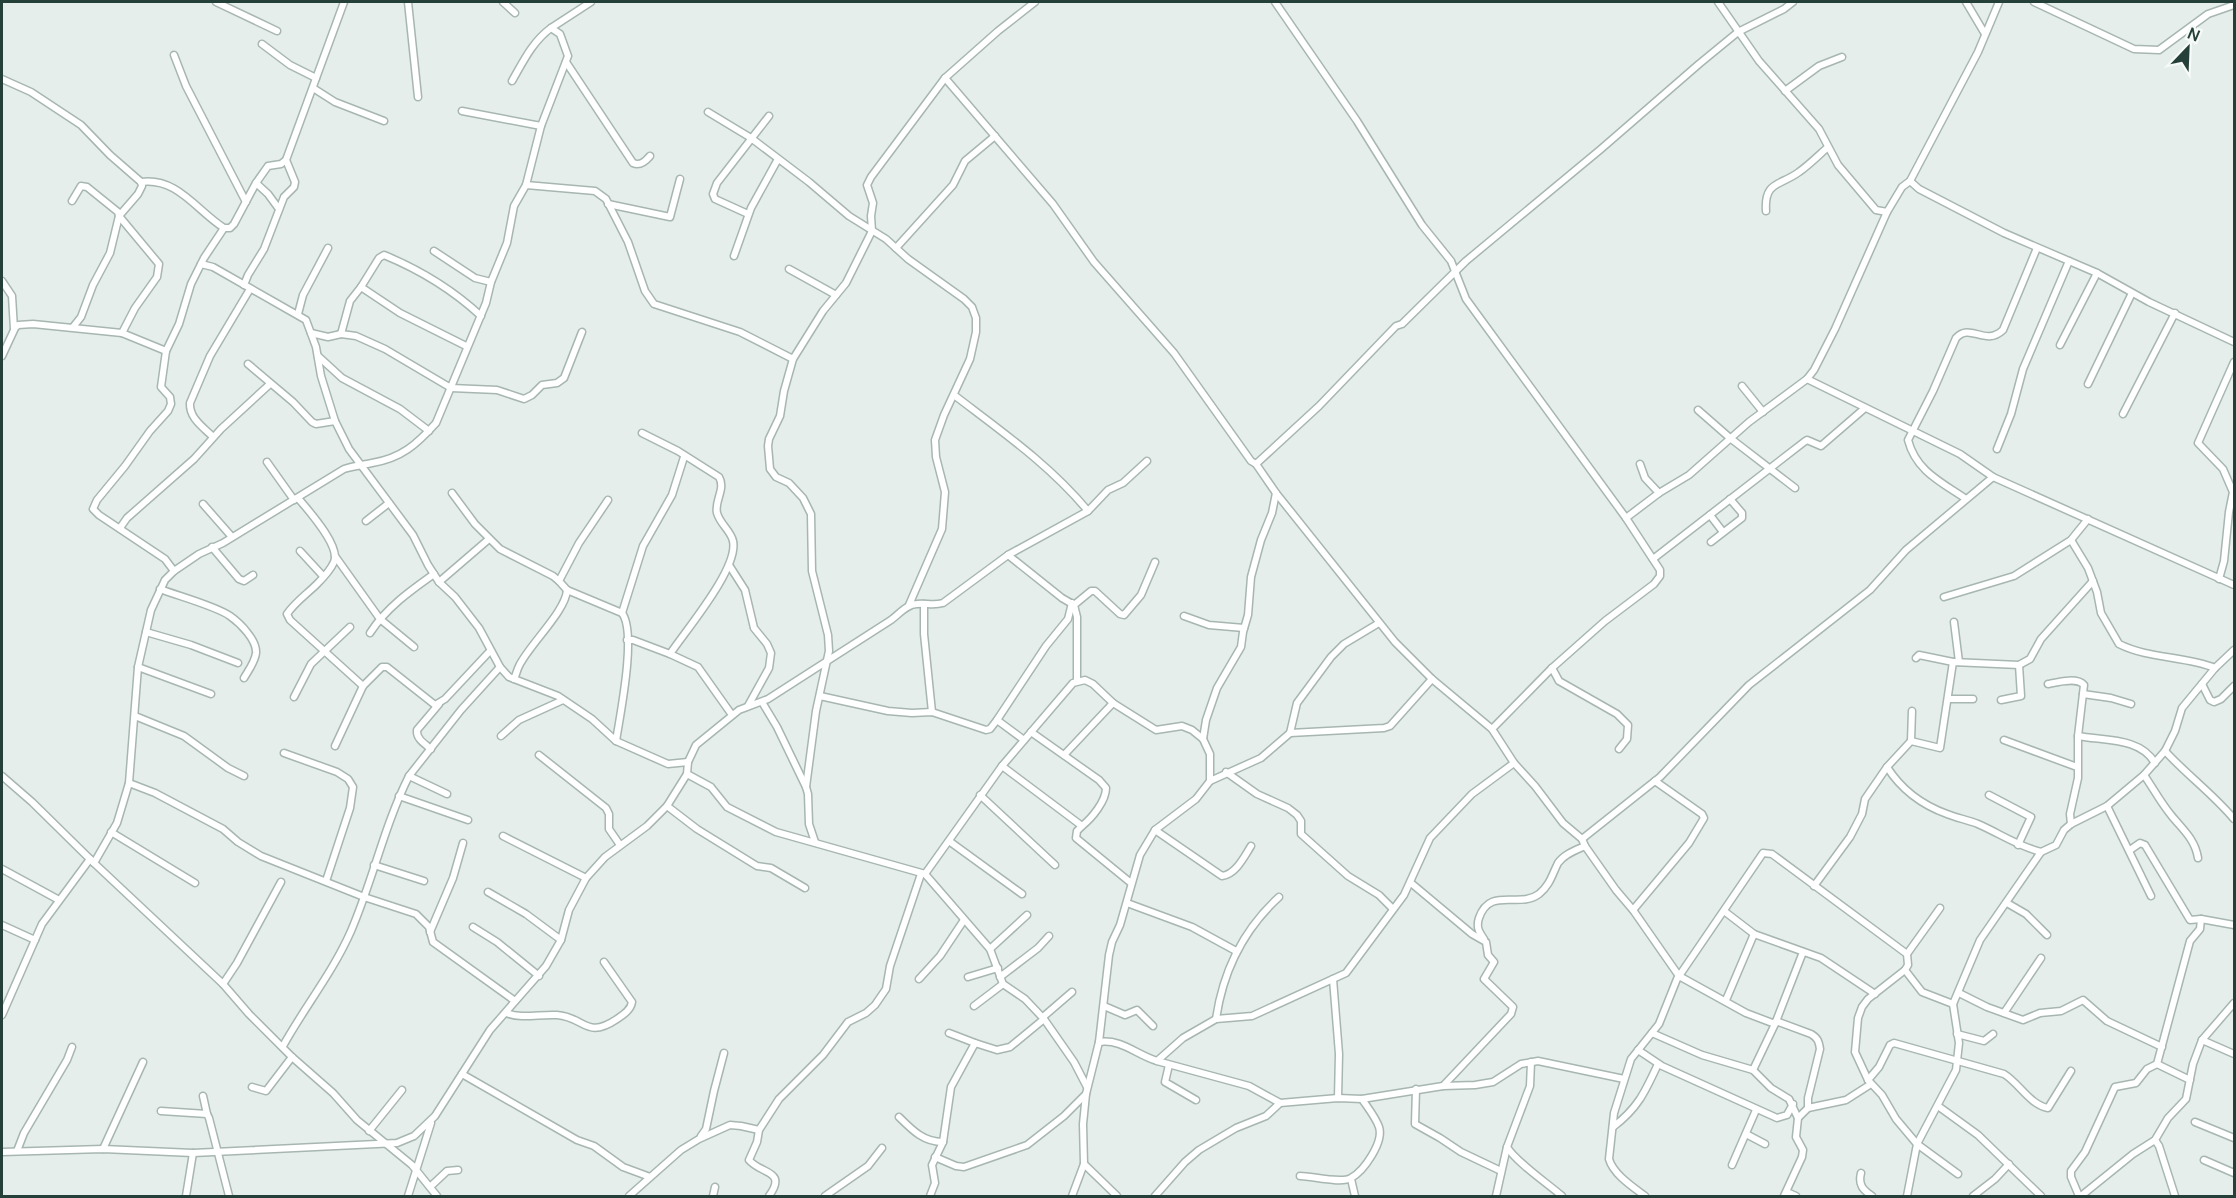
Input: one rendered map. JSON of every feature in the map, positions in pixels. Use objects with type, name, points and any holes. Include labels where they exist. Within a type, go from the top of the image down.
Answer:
[{"type":"street","points":[[216,2],[277,31]]},
{"type":"street","points":[[141,182],[154,180],[177,190],[213,221],[224,228],[230,228],[268,166],[281,164],[286,160],[344,2]]},
{"type":"street","points":[[408,2],[418,97]]},
{"type":"street","points":[[503,2],[515,13]]},
{"type":"street","points":[[512,81],[529,51],[541,36],[591,2]]},
{"type":"street","points":[[806,787],[829,651],[828,635],[812,570],[811,514],[803,498],[789,483],[776,477],[770,469],[768,439],[780,416],[793,359],[823,311],[846,283],[872,231],[873,203],[867,185],[871,177],[945,78],[1035,2]]},
{"type":"street","points":[[1275,2],[1357,121],[1422,225],[1451,261],[1466,299],[1626,518],[1660,570],[1660,576],[1654,584],[1605,621],[1552,668],[1492,729]]},
{"type":"street","points":[[1718,2],[1738,32],[1785,91],[1820,129],[1838,165],[1876,210],[1887,212]]},
{"type":"street","points":[[1256,464],[1319,406],[1396,326],[1402,324],[1456,272],[1738,32],[1784,9],[1793,2]]},
{"type":"street","points":[[1966,2],[1985,34]]},
{"type":"street","points":[[1626,518],[1689,475],[1730,438],[1807,379],[1814,370],[1835,330],[1887,212],[1902,187],[1910,181],[1978,52],[1999,2]]},
{"type":"street","points":[[2034,2],[2133,49],[2148,51],[2164,48],[2208,14],[2235,5]]},
{"type":"street","points":[[2,1015],[42,924],[92,861],[117,823],[129,783],[138,668],[151,609],[160,589],[174,571],[212,547],[344,470],[359,464],[382,461],[405,452],[426,436],[436,423],[466,346],[481,316],[491,282],[507,243],[514,206],[526,185],[541,126],[568,56],[560,34],[551,28]]},
{"type":"street","points":[[262,44],[290,65],[316,78]]},
{"type":"street","points":[[174,55],[186,86],[246,202]]},
{"type":"street","points":[[1785,91],[1819,66],[1842,57]]},
{"type":"street","points":[[566,62],[633,163],[646,161],[650,156]]},
{"type":"street","points":[[945,78],[1053,204],[1094,262],[1174,353],[1276,493],[1395,642],[1432,679],[1492,729],[1514,763],[1563,823],[1582,839],[1680,976],[1746,1013],[1811,1034],[1820,1042],[1808,1108]]},
{"type":"street","points":[[2,79],[31,92],[81,124],[110,155],[141,182],[142,186],[138,194],[119,216],[110,253],[93,285],[81,317],[73,327]]},
{"type":"street","points":[[313,88],[335,102],[384,121]]},
{"type":"street","points":[[462,111],[541,126]]},
{"type":"street","points":[[708,112],[751,138],[849,216],[886,239],[972,307],[976,318],[976,332],[970,359],[942,422],[934,449],[945,492],[942,528],[909,606]]},
{"type":"street","points":[[748,214],[715,199],[713,194],[717,183],[769,116]]},
{"type":"street","points":[[896,248],[953,185],[965,160],[995,136]]},
{"type":"street","points":[[1766,211],[1766,196],[1770,189],[1780,181],[1797,174],[1828,147]]},
{"type":"street","points":[[734,256],[748,214],[759,190],[778,159]]},
{"type":"street","points":[[213,437],[193,417],[190,403],[210,356],[247,287],[248,275],[264,249],[279,209],[295,182],[286,160]]},
{"type":"street","points":[[608,204],[670,217],[680,179]]},
{"type":"street","points":[[1910,181],[1919,189],[2004,233],[2097,273],[2235,342]]},
{"type":"street","points":[[256,183],[279,209]]},
{"type":"street","points":[[526,185],[595,191],[606,199],[628,243],[645,291],[654,304],[740,332],[793,359]]},
{"type":"street","points":[[72,201],[79,188],[84,186],[108,202],[159,264],[156,277],[135,308],[122,333]]},
{"type":"street","points":[[174,571],[165,559],[93,509],[97,500],[168,411],[171,404],[170,398],[161,387],[166,351],[179,324],[190,284],[224,228]]},
{"type":"street","points":[[298,314],[303,295],[328,248]]},
{"type":"street","points":[[1966,498],[1929,474],[1913,457],[1908,440],[1960,333],[1969,332],[1988,338],[1997,336],[2003,330],[2037,248]]},
{"type":"street","points":[[434,251],[475,278],[491,282]]},
{"type":"street","points":[[341,334],[350,301],[379,258],[384,255],[422,274],[468,304],[481,316]]},
{"type":"street","points":[[1997,449],[2023,369],[2069,261]]},
{"type":"street","points":[[201,264],[213,267],[306,320],[335,421],[359,464],[413,535],[439,582],[455,597],[479,628],[500,667],[514,679],[547,690],[563,700],[592,719],[616,741],[668,764],[688,762]]},
{"type":"street","points":[[789,269],[836,294]]},
{"type":"street","points":[[2060,345],[2097,273]]},
{"type":"street","points":[[2,281],[12,296],[14,329]]},
{"type":"street","points":[[361,287],[400,313],[466,346]]},
{"type":"street","points":[[2088,384],[2133,293]]},
{"type":"street","points":[[2123,414],[2175,313]]},
{"type":"street","points":[[2,356],[14,329],[18,325],[33,324],[122,333],[166,351]]},
{"type":"street","points":[[311,333],[328,337],[341,334],[356,336],[385,349],[451,388],[497,390],[524,399],[542,385],[557,383],[564,378],[582,332]]},
{"type":"street","points":[[317,356],[342,378],[400,409],[429,431]]},
{"type":"street","points":[[2219,579],[2224,561],[2233,492],[2223,469],[2198,443],[2235,362]]},
{"type":"street","points":[[248,364],[293,402],[312,422],[324,424],[335,421]]},
{"type":"street","points":[[1807,379],[1960,454],[1993,477],[2235,585]]},
{"type":"street","points":[[120,528],[127,518],[194,459],[213,437],[270,384]]},
{"type":"street","points":[[1742,386],[1763,412]]},
{"type":"street","points":[[954,395],[1011,437],[1046,467],[1088,511]]},
{"type":"street","points":[[1653,559],[1804,442],[1807,440],[1818,446],[1826,443],[1866,408]]},
{"type":"street","points":[[1698,410],[1795,488]]},
{"type":"street","points":[[642,433],[678,451],[722,480],[717,511],[733,541],[734,553],[714,592],[670,654]]},
{"type":"street","points":[[622,613],[643,546],[672,495],[684,457]]},
{"type":"street","points":[[2,1153],[103,1149],[193,1153],[397,1143],[414,1136],[431,1122],[478,1046],[539,976],[561,940],[569,910],[586,878],[620,844],[647,826],[667,806],[687,774],[688,762],[696,745],[732,715],[748,706],[762,702],[825,664],[909,606],[924,604],[935,606],[943,603],[1008,555],[1088,511],[1108,490],[1123,483],[1147,461]]},
{"type":"street","points":[[267,462],[325,533],[335,556],[380,618],[414,647]]},
{"type":"street","points":[[1640,464],[1645,478],[1659,494]]},
{"type":"street","points":[[1582,839],[1655,781],[1749,685],[1870,590],[1906,550],[1993,477]]},
{"type":"street","points":[[452,492],[489,539],[500,549],[553,576],[567,590],[622,613],[625,618],[627,640],[626,680],[616,741]]},
{"type":"street","points":[[1203,739],[1206,720],[1217,688],[1241,647],[1248,615],[1251,578],[1261,540],[1272,513],[1276,493]]},
{"type":"street","points":[[559,581],[579,543],[608,500]]},
{"type":"street","points":[[1711,542],[1741,520],[1743,516],[1730,500]]},
{"type":"street","points":[[366,521],[389,503]]},
{"type":"street","points":[[203,504],[232,537]]},
{"type":"street","points":[[1710,515],[1723,532]]},
{"type":"street","points":[[1944,597],[2014,576],[2071,540],[2088,519]]},
{"type":"street","points":[[439,582],[489,539]]},
{"type":"street","points":[[2071,540],[2093,581],[2101,613],[2119,644],[2165,658],[2206,664],[2215,668]]},
{"type":"street","points":[[212,547],[239,579],[244,581],[253,575]]},
{"type":"street","points":[[300,551],[323,576]]},
{"type":"street","points":[[1008,555],[1073,604],[1077,617],[1077,680]]},
{"type":"street","points":[[335,556],[334,563],[287,614],[290,620],[363,686]]},
{"type":"street","points":[[820,696],[888,711],[932,712],[986,730],[990,729],[1046,646],[1068,619],[1073,604],[1091,591],[1095,591],[1124,615],[1141,595],[1155,562]]},
{"type":"street","points":[[729,565],[745,590],[754,628],[771,653],[769,668],[748,706]]},
{"type":"street","points":[[370,633],[380,618],[399,600],[434,574]]},
{"type":"street","points":[[1916,658],[1919,655],[1956,662],[2019,665],[2031,659],[2041,639],[2093,581]]},
{"type":"street","points":[[160,589],[220,611],[230,616],[240,626],[253,640],[256,650],[244,678]]},
{"type":"street","points":[[514,679],[518,666],[551,622],[567,595],[567,590]]},
{"type":"street","points":[[924,604],[924,634],[932,712]]},
{"type":"street","points":[[1184,616],[1209,625],[1244,628]]},
{"type":"street","points":[[1290,733],[1297,703],[1331,657],[1344,644],[1379,622]]},
{"type":"street","points":[[1911,741],[1940,748],[1956,662],[1954,622]]},
{"type":"street","points":[[294,697],[311,664],[350,627]]},
{"type":"street","points":[[146,632],[191,645],[238,663]]},
{"type":"street","points":[[627,640],[633,640],[670,654],[702,670],[713,690],[732,715]]},
{"type":"street","points":[[1907,1197],[1917,1144],[1953,1076],[1958,1053],[1953,1004],[1980,940],[2041,852],[2056,845],[2064,830],[2071,824],[2107,806],[2155,763],[2165,751],[2175,731],[2180,712],[2215,668],[2235,650]]},
{"type":"street","points":[[431,749],[419,739],[416,734],[417,730],[490,651]]},
{"type":"street","points":[[2001,700],[2021,696],[2019,665]]},
{"type":"street","points":[[335,746],[363,686],[382,666],[387,667],[431,703],[439,704]]},
{"type":"street","points":[[283,1046],[342,948],[364,897],[399,796],[409,776],[500,667]]},
{"type":"street","points":[[138,668],[211,694]]},
{"type":"street","points":[[1552,668],[1559,681],[1617,714],[1628,725],[1627,740],[1619,749]]},
{"type":"street","points":[[1072,1197],[1084,1164],[1083,1124],[1086,1091],[1099,1042],[1109,955],[1140,855],[1148,838],[1196,799],[1210,782],[1226,772],[1260,758],[1290,733],[1390,726],[1432,679]]},
{"type":"street","points":[[769,1197],[775,1188],[774,1178],[766,1170],[750,1163],[749,1160],[757,1142],[759,1130],[779,1099],[823,1055],[848,1022],[866,1013],[875,1005],[886,989],[890,966],[923,874],[1002,766],[1073,683],[1077,680],[1085,680],[1093,684],[1113,703],[1156,730],[1182,726],[1192,730],[1203,739],[1210,754],[1210,782]]},
{"type":"street","points":[[2048,684],[2059,681],[2081,681],[2084,685],[2078,736],[2078,778],[2070,814],[2071,824]]},
{"type":"street","points":[[2202,684],[2210,700],[2216,702],[2235,686]]},
{"type":"street","points":[[2083,694],[2132,704]]},
{"type":"street","points":[[1948,699],[1973,699]]},
{"type":"street","points":[[501,736],[519,720],[563,700]]},
{"type":"street","points":[[762,702],[806,787],[809,824],[815,842]]},
{"type":"street","points":[[1064,755],[1113,703]]},
{"type":"street","points":[[1814,886],[1851,837],[1862,814],[1864,798],[1887,767],[1911,741],[1912,711]]},
{"type":"street","points":[[135,716],[184,736],[228,768],[244,776]]},
{"type":"street","points":[[997,720],[1024,740]]},
{"type":"street","points":[[1031,732],[1099,780],[1106,788],[1105,796],[1090,819],[1077,831],[1076,838],[1131,883]]},
{"type":"street","points":[[2078,736],[2127,742],[2148,754],[2155,763]]},
{"type":"street","points":[[2004,740],[2077,767]]},
{"type":"street","points":[[2165,751],[2186,774],[2219,801],[2235,819]]},
{"type":"street","points":[[284,753],[334,770],[348,780],[353,787],[350,808],[326,881]]},
{"type":"street","points":[[539,755],[606,808],[609,814],[609,829],[620,844]]},
{"type":"street","points":[[1156,1061],[1183,1038],[1216,1019],[1252,1016],[1346,973],[1411,883],[1422,852],[1430,838],[1472,794],[1514,763]]},
{"type":"street","points":[[1002,766],[1082,826]]},
{"type":"street","points":[[1887,767],[1897,782],[1927,804],[1947,814],[1981,825],[2018,845],[2041,852]]},
{"type":"street","points":[[1226,772],[1257,794],[1293,812],[1301,821],[1301,834],[1315,849],[1348,876],[1379,895],[1393,909]]},
{"type":"street","points":[[687,774],[711,787],[727,807],[776,831],[800,840],[815,842],[923,874],[990,949],[1001,980],[1044,1018],[1074,1062],[1086,1091]]},
{"type":"street","points":[[2144,775],[2170,814],[2189,835],[2196,846],[2198,858]]},
{"type":"street","points":[[2,776],[223,984],[249,1014],[292,1057],[333,1093],[357,1120],[415,1170],[437,1197]]},
{"type":"street","points":[[409,776],[447,794]]},
{"type":"street","points":[[1634,910],[1689,843],[1704,818],[1702,814],[1655,781]]},
{"type":"street","points":[[129,783],[155,793],[224,829],[238,842],[261,856],[364,897],[416,914],[425,921],[433,942],[515,1001]]},
{"type":"street","points":[[980,795],[1055,865]]},
{"type":"street","points":[[1989,795],[2031,817],[2018,845]]},
{"type":"street","points":[[399,796],[468,820]]},
{"type":"street","points":[[667,806],[687,822],[748,861],[757,866],[771,868],[805,888]]},
{"type":"street","points":[[2107,806],[2151,896]]},
{"type":"street","points":[[1155,830],[1222,876],[1226,876],[1235,869],[1251,846]]},
{"type":"street","points":[[111,832],[195,883]]},
{"type":"street","points":[[503,836],[586,878]]},
{"type":"street","points":[[949,841],[1022,894]]},
{"type":"street","points":[[430,932],[453,878],[463,843]]},
{"type":"street","points":[[2130,850],[2139,843],[2145,845],[2190,920],[2201,919],[2235,925]]},
{"type":"street","points":[[1443,1086],[1491,1037],[1513,1010],[1509,1001],[1484,979],[1494,963],[1488,955],[1486,942],[1478,930],[1481,913],[1495,900],[1524,900],[1535,897],[1548,885],[1559,862],[1573,851],[1585,846]]},
{"type":"street","points":[[1645,1197],[1610,1164],[1614,1113],[1624,1079],[1631,1059],[1662,1018],[1680,976],[1763,853],[1772,854],[1907,954]]},
{"type":"street","points":[[374,866],[424,881]]},
{"type":"street","points":[[2,869],[59,900]]},
{"type":"street","points":[[223,984],[281,882]]},
{"type":"street","points":[[1411,883],[1486,942]]},
{"type":"street","points":[[488,892],[526,914],[561,940]]},
{"type":"street","points":[[1216,1019],[1220,993],[1236,951],[1262,914],[1279,897]]},
{"type":"street","points":[[1127,903],[1192,927],[1236,951]]},
{"type":"street","points":[[2007,903],[2026,914],[2047,935]]},
{"type":"street","points":[[1940,908],[1907,954],[1908,965],[1905,970],[1875,994],[1860,1011],[1855,1050],[1870,1082],[1882,1095],[1896,1119],[1917,1144],[1958,1174]]},
{"type":"street","points":[[1724,911],[1754,934],[1821,958],[1875,994]]},
{"type":"street","points":[[990,949],[1027,915]]},
{"type":"street","points":[[2201,919],[2200,929],[2190,941],[2157,1064],[2147,1069],[2136,1083],[2115,1087],[2085,1152],[2071,1171],[2071,1177],[2080,1197],[2133,1154],[2155,1140],[2168,1118],[2186,1099],[2195,1056],[2202,1040],[2235,1003]]},
{"type":"street","points":[[919,979],[940,956],[964,920]]},
{"type":"street","points":[[2,925],[35,940]]},
{"type":"street","points":[[473,927],[497,942],[539,976]]},
{"type":"street","points":[[1726,1000],[1754,934]]},
{"type":"street","points":[[974,1006],[1038,948],[1048,936]]},
{"type":"street","points":[[1753,1070],[1803,952]]},
{"type":"street","points":[[2004,1013],[2041,958]]},
{"type":"street","points":[[506,1013],[515,1016],[557,1015],[570,1018],[593,1029],[612,1022],[631,1007],[632,998],[604,962]]},
{"type":"street","points":[[968,977],[998,968]]},
{"type":"street","points":[[1905,970],[1922,992],[1953,1004]]},
{"type":"street","points":[[1334,979],[1340,1054],[1338,1098]]},
{"type":"street","points":[[949,1033],[975,1043],[1004,1050],[1011,1047],[1072,992]]},
{"type":"street","points":[[1959,993],[2023,1020],[2040,1013],[2061,1011],[2083,999],[2107,1021],[2162,1047]]},
{"type":"street","points":[[1104,1006],[1125,1016],[1137,1010],[1153,1026]]},
{"type":"street","points":[[1652,1033],[1688,1050],[1753,1070],[1771,1088],[1789,1099],[1798,1118],[1797,1137],[1803,1150],[1786,1194],[1796,1197]]},
{"type":"street","points":[[1957,1034],[1984,1041],[1993,1034]]},
{"type":"street","points":[[2202,1040],[2235,1054]]},
{"type":"street","points":[[1099,1042],[1117,1042],[1156,1061],[1249,1086],[1280,1103],[1338,1098],[1362,1099],[1416,1089],[1475,1085],[1492,1082],[1521,1064],[1538,1061],[1624,1079]]},
{"type":"street","points":[[930,1197],[935,1183],[932,1165],[944,1142],[951,1087],[975,1043]]},
{"type":"street","points":[[1798,1118],[1808,1108],[1846,1100],[1870,1082],[1890,1045],[1894,1043],[2004,1074],[2037,1103],[2048,1108],[2071,1071]]},
{"type":"street","points":[[17,1151],[24,1133],[67,1060],[72,1047]]},
{"type":"street","points":[[1638,1050],[1658,1064],[1777,1118],[1788,1113],[1793,1104]]},
{"type":"street","points":[[699,1139],[706,1129],[724,1053]]},
{"type":"street","points":[[252,1087],[266,1091],[292,1057]]},
{"type":"street","points":[[103,1149],[143,1062]]},
{"type":"street","points":[[1496,1197],[1507,1147],[1530,1086],[1531,1062]]},
{"type":"street","points":[[1613,1127],[1626,1118],[1640,1102],[1658,1064]]},
{"type":"street","points":[[2157,1064],[2190,1080]]},
{"type":"street","points":[[1169,1065],[1165,1082],[1196,1100]]},
{"type":"street","points":[[462,1074],[577,1140],[594,1146],[623,1167],[650,1177]]},
{"type":"street","points":[[1416,1089],[1415,1124],[1461,1152],[1501,1170]]},
{"type":"street","points":[[369,1131],[402,1090]]},
{"type":"street","points":[[935,1157],[964,1167],[1027,1145],[1064,1116],[1086,1091]]},
{"type":"street","points":[[203,1096],[229,1197]]},
{"type":"street","points":[[1300,1176],[1351,1179],[1374,1154],[1380,1134],[1379,1127],[1362,1099]]},
{"type":"street","points":[[1155,1197],[1185,1162],[1199,1150],[1236,1128],[1266,1116],[1280,1103]]},
{"type":"street","points":[[1938,1106],[1978,1135],[2041,1196]]},
{"type":"street","points":[[1732,1165],[1756,1110]]},
{"type":"street","points":[[161,1112],[207,1114]]},
{"type":"street","points":[[899,1117],[916,1133],[931,1142],[944,1142]]},
{"type":"street","points":[[408,1197],[431,1122]]},
{"type":"street","points":[[2195,1122],[2235,1138]]},
{"type":"street","points":[[629,1197],[681,1150],[699,1139],[730,1125],[741,1125],[759,1130]]},
{"type":"street","points":[[1746,1134],[1765,1144]]},
{"type":"street","points":[[2155,1140],[2159,1146],[2174,1195],[2184,1197]]},
{"type":"street","points":[[1507,1147],[1512,1156],[1562,1197]]},
{"type":"street","points":[[825,1197],[867,1166],[882,1148]]},
{"type":"street","points":[[186,1197],[193,1153]]},
{"type":"street","points":[[2204,1160],[2235,1173]]},
{"type":"street","points":[[1084,1164],[1117,1197]]},
{"type":"street","points":[[1973,1197],[2009,1164]]},
{"type":"street","points":[[430,1187],[447,1171],[458,1170]]},
{"type":"street","points":[[1860,1173],[1861,1188],[1872,1197]]},
{"type":"street","points":[[1351,1179],[1355,1197]]},
{"type":"street","points":[[713,1197],[715,1187]]}]
